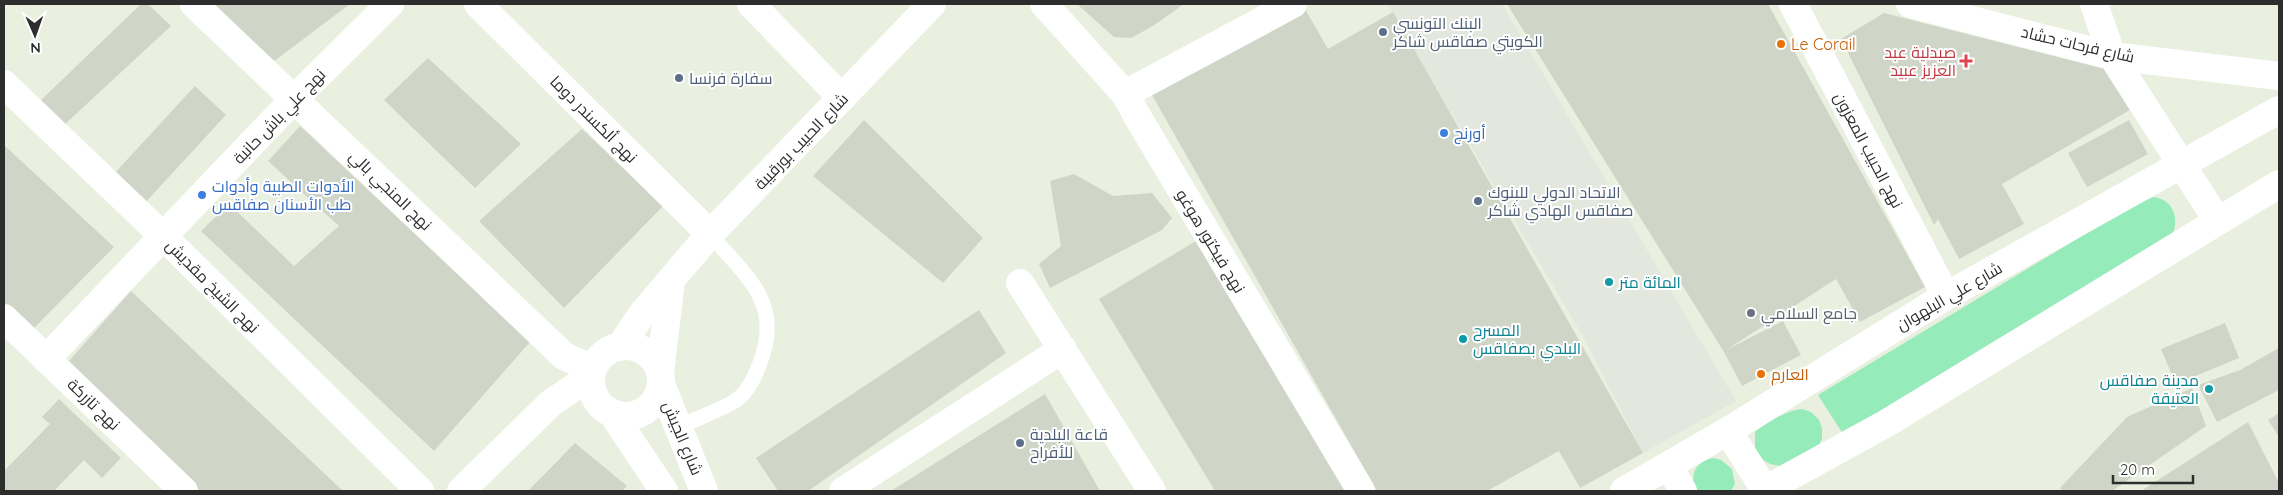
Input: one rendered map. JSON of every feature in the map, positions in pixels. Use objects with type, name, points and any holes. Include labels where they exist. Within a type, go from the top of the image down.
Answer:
[{"type":"street","name":"نهج المنجي بالي","points":[[194,4],[295,98],[564,356],[592,373]]},
{"type":"street","name":"نهج علي باش حانبة","points":[[46,359],[295,98],[390,4]]},
{"type":"street","name":"نهج ألكسندر دوما","points":[[478,4],[710,234]]},
{"type":"street","points":[[751,4],[842,98]]},
{"type":"street","name":"شارع الحبيب بورقيبة","points":[[620,347],[642,314],[710,234],[932,4]]},
{"type":"street","name":"نهج فيكتور هوغو","points":[[1044,4],[1125,94],[1361,491]]},
{"type":"street","points":[[1125,94],[1293,4]]},
{"type":"street","name":"نهج الحبيب المعزون","points":[[1793,4],[1946,296]]},
{"type":"street","name":"شارع فرحات حشاد","points":[[1910,4],[2112,56],[2279,76]]},
{"type":"street","points":[[2094,4],[2112,56],[2217,220]]},
{"type":"street","name":"نهج الشيخ مقديش","points":[[4,84],[164,237],[420,491]]},
{"type":"street","name":"شارع علي البلهوان","points":[[1624,491],[1728,431],[1946,296],[2279,110]]},
{"type":"street","points":[[1728,431],[1764,491],[1887,423],[2217,220],[2279,184]]},
{"type":"street","points":[[525,427],[573,410],[607,410],[622,416],[644,411],[652,404],[658,395],[671,280]]},
{"type":"street","points":[[1020,283],[1152,491]]},
{"type":"street","name":"نهج تازركة","points":[[4,318],[184,491]]},
{"type":"street","points":[[461,491],[551,403],[592,373],[603,354],[620,347],[630,346],[649,355],[656,363],[660,379]]},
{"type":"street","points":[[843,491],[1063,348]]},
{"type":"street","points":[[592,373],[591,387],[595,398],[607,410],[664,491]]},
{"type":"street","name":"شارع الجيش","points":[[660,379],[704,491]]},
{"type":"street","points":[[1668,466],[1683,491]]},
{"type":"lane","points":[[678,427],[738,399],[753,382],[767,345],[768,316],[757,291],[710,234]]},
{"type":"green space","points":[[2154,197],[2166,202],[2173,210],[2175,227],[2173,233],[1843,434],[1818,395],[2140,201]]},
{"type":"green space","points":[[1802,409],[1811,412],[1819,420],[1822,428],[1822,438],[1819,446],[1780,466],[1763,460],[1755,448],[1755,432],[1777,417]]},
{"type":"green space","points":[[1714,458],[1721,460],[1732,469],[1735,484],[1731,491],[1695,491],[1693,479],[1698,465]]},
{"type":"shaded area","name":"المائة متر","points":[[1387,4],[1502,4],[1736,401],[1643,453],[1584,338]]},
{"type":"building","points":[[141,4],[148,4],[171,26],[64,125],[40,101]]},
{"type":"building","points":[[198,4],[350,4],[269,65]]},
{"type":"building","points":[[1077,4],[1184,4],[1153,26],[1131,38],[1114,37]]},
{"type":"building","points":[[1507,4],[1768,4],[1925,287],[1860,322],[1836,279],[1726,350],[1783,321],[1801,355],[1742,386],[1724,352]]},
{"type":"building","points":[[1305,9],[1328,49],[1393,12],[1643,453],[1580,488],[1559,451],[1487,491],[1377,491],[1152,95]]},
{"type":"building","points":[[1884,13],[2105,69],[2130,110],[2002,184],[2024,224],[1959,259],[1938,219],[1934,225],[1841,39]]},
{"type":"building","points":[[428,58],[521,144],[475,188],[384,100]]},
{"type":"building","points":[[195,86],[226,115],[144,204],[112,176]]},
{"type":"building","points":[[864,120],[983,238],[943,283],[813,176]]},
{"type":"building","points":[[2129,120],[2148,154],[2087,187],[2068,153]]},
{"type":"building","points":[[300,126],[530,342],[434,451],[201,231],[229,204],[294,266],[339,226],[268,161]]},
{"type":"building","points":[[582,129],[663,206],[564,308],[479,221]]},
{"type":"building","points":[[4,145],[114,247],[30,332],[4,305]]},
{"type":"building","points":[[1074,174],[1113,196],[1152,193],[1172,218],[1162,230],[1050,288],[1039,264],[1061,246],[1050,181]]},
{"type":"building","points":[[1196,241],[1346,491],[1215,491],[1099,299]]},
{"type":"building","points":[[131,291],[343,491],[190,491],[60,371]]},
{"type":"building","points":[[979,310],[1006,353],[808,491],[778,491],[756,458]]},
{"type":"building","points":[[2225,323],[2239,358],[2176,384],[2161,349]]},
{"type":"building","points":[[2279,348],[2279,390],[2217,422],[2198,385],[2240,370]]},
{"type":"building","points":[[2192,388],[2206,426],[2112,491],[2062,491],[2060,488],[2127,417]]},
{"type":"building","name":"قاعة البلدية للأفراح","points":[[1045,394],[1100,491],[891,491]]},
{"type":"building","points":[[59,399],[121,458],[102,478],[84,460],[54,491],[4,491],[4,471],[50,424],[42,417]]},
{"type":"building","points":[[2279,413],[2279,437],[2268,420]]},
{"type":"building","points":[[2248,422],[2279,483],[2279,491],[2141,491]]},
{"type":"building","points":[[575,443],[627,486],[622,491],[528,491]]},
{"type":"place","name":"البنك التونسي الكويتي صفاقس شاكر","points":[[1383,32]]},
{"type":"place","name":"Le Corail","points":[[1781,44]]},
{"type":"place","name":"صيدلية عبد العزيز عبيد","points":[[1966,61]]},
{"type":"place","name":"سفارة فرنسا","points":[[679,78]]},
{"type":"place","name":"أورنج","points":[[1444,133]]},
{"type":"place","name":"الأدوات الطبية وأدوات طب الأسنان صفاقس","points":[[202,195]]},
{"type":"place","name":"الاتحاد الدولي للبنوك صفاقس الهادي شاكر","points":[[1478,201]]},
{"type":"place","name":"المائة متر","points":[[1609,282]]},
{"type":"place","name":"جامع السلامي","points":[[1751,313]]},
{"type":"place","name":"المسرح البلدي بصفاقس","points":[[1463,339]]},
{"type":"place","name":"العارم","points":[[1761,374]]},
{"type":"place","name":"مدينة صفاقس العتيقة","points":[[2209,389]]},
{"type":"place","name":"قاعة البلدية للأفراح","points":[[1020,443]]}]
